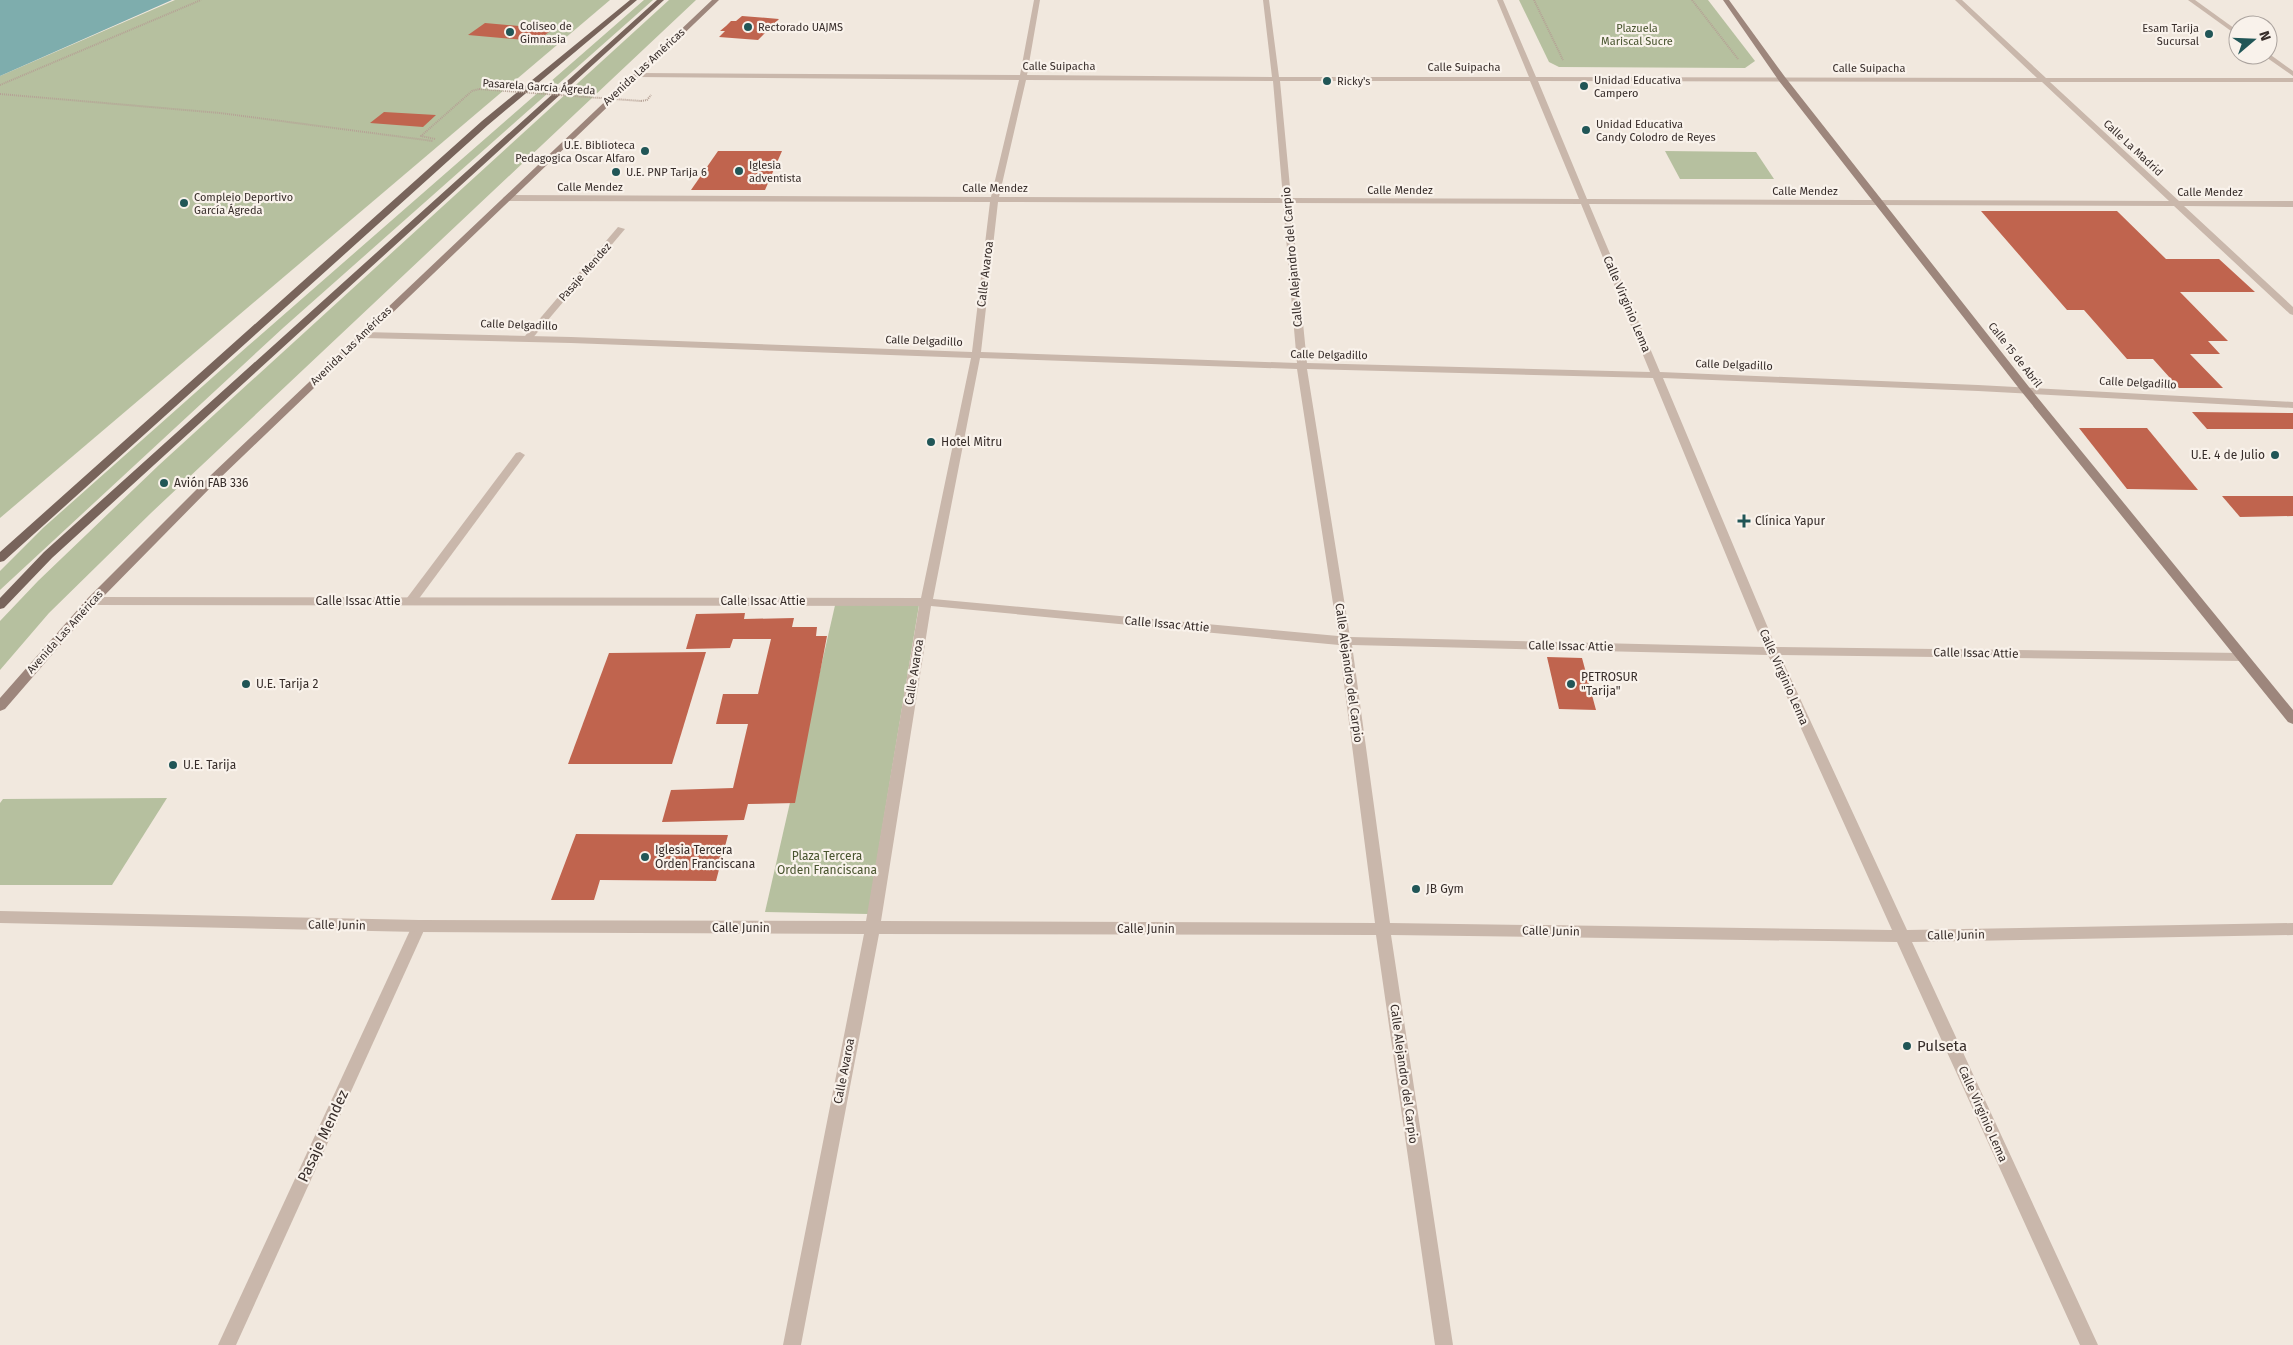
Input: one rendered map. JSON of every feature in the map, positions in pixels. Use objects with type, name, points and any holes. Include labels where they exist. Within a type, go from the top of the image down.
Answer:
[{"type":"main road","points":[[0,558],[485,122],[634,0]]},
{"type":"main road","points":[[0,605],[48,555],[661,0]]},
{"type":"street","name":"Avenida Las Américas","points":[[0,706],[92,600],[214,477],[716,0]]},
{"type":"street","name":"Calle Avaroa","points":[[792,1345],[872,929],[926,602],[976,356],[994,200],[1023,77],[1037,0]]},
{"type":"street","name":"Calle Alejandro del Carpio","points":[[1266,0],[1276,79],[1302,367],[1345,641],[1383,929],[1444,1345]]},
{"type":"street","name":"Calle Virginio Lema","points":[[1500,0],[1772,651],[2089,1345]]},
{"type":"street","name":"Calle 15 de Abril","points":[[1726,0],[1782,79],[2025,389],[2293,719]]},
{"type":"street","name":"Calle La Madrid","points":[[1958,0],[2293,312]]},
{"type":"street","points":[[2191,0],[2228,27]]},
{"type":"street","points":[[2278,63],[2293,74]]},
{"type":"street","name":"Calle Suipacha","points":[[636,75],[1276,79],[2040,78],[2293,80]]},
{"type":"street","name":"Calle Mendez","points":[[507,198],[2293,204]]},
{"type":"street","name":"Pasaje Mendez","points":[[528,338],[621,229]]},
{"type":"street","name":"Calle Delgadillo","points":[[363,335],[528,338],[1302,367],[1658,375],[2025,389],[2293,405]]},
{"type":"street","points":[[411,601],[520,455]]},
{"type":"street","name":"Calle Issac Attie","points":[[92,600],[926,602],[1345,641],[1772,651],[2242,657]]},
{"type":"street","name":"Calle Junin","points":[[0,917],[419,926],[872,929],[1383,929],[1902,936],[2293,929]]},
{"type":"street","name":"Pasaje Mendez","points":[[227,1345],[419,926]]},
{"type":"path","points":[[0,85],[201,0]]},
{"type":"path","points":[[1534,0],[1564,62]]},
{"type":"path","points":[[1692,0],[1741,63],[1731,63]]},
{"type":"path","name":"Pasarela García Ágreda","points":[[440,139],[421,136],[472,91],[641,101]]},
{"type":"path","points":[[0,94],[220,113],[435,142]]},
{"type":"green space","name":"Complejo Deportivo García Ágreda","points":[[175,0],[610,0],[0,518],[0,76]]},
{"type":"green space","points":[[644,0],[653,0],[283,328],[0,590],[0,571],[43,528],[249,345]]},
{"type":"green space","points":[[669,0],[696,0],[151,513],[49,613],[0,670],[0,621],[38,581],[159,465]]},
{"type":"green space","name":"Plazuela Mariscal Sucre","points":[[1519,0],[1708,0],[1755,61],[1745,68],[1559,67],[1549,62]]},
{"type":"green space","points":[[1665,151],[1756,152],[1774,179],[1680,179]]},
{"type":"green space","name":"Plaza Tercera Orden Franciscana","points":[[836,601],[919,605],[868,914],[765,912]]},
{"type":"green space","points":[[167,798],[112,885],[0,885],[0,803],[3,799]]},
{"type":"water","points":[[0,0],[172,0],[0,76]]},
{"type":"building","name":"Rectorado UAJMS","points":[[742,16],[779,19],[758,40],[719,37],[725,31],[720,31],[731,21],[736,21]]},
{"type":"building","name":"Coliseo de Gimnasia","points":[[485,23],[553,29],[537,41],[468,35]]},
{"type":"building","points":[[384,112],[436,115],[423,127],[370,123]]},
{"type":"building","name":"Iglesia adventista","points":[[718,151],[782,151],[765,190],[691,190]]},
{"type":"building","points":[[1981,211],[2117,211],[2166,259],[2219,259],[2255,292],[2180,292],[2228,341],[2208,341],[2220,354],[2190,354],[2223,388],[2179,388],[2153,359],[2127,359],[2084,310],[2067,310]]},
{"type":"building","points":[[2192,412],[2293,413],[2293,429],[2207,429]]},
{"type":"building","points":[[2079,428],[2147,428],[2198,490],[2127,489]]},
{"type":"building","points":[[2222,496],[2293,496],[2293,516],[2240,517]]},
{"type":"building","points":[[745,613],[744,619],[794,618],[792,627],[817,627],[816,636],[827,636],[795,803],[748,804],[744,820],[662,822],[671,790],[733,788],[748,724],[716,724],[723,694],[758,694],[771,639],[733,639],[730,648],[686,649],[696,614]]},
{"type":"building","points":[[706,652],[672,764],[568,764],[609,653]]},
{"type":"building","name":"PETROSUR \"Tarija\"","points":[[1547,657],[1582,658],[1596,710],[1559,709]]},
{"type":"building","name":"Iglesia Tercera Orden Franciscana","points":[[576,834],[728,835],[716,881],[600,880],[594,900],[551,900]]},
{"type":"place","name":"Rectorado UAJMS","points":[[748,27]]},
{"type":"place","name":"Coliseo de Gimnasia","points":[[510,32]]},
{"type":"place","name":"Esam Tarija Sucursal","points":[[2209,34]]},
{"type":"place","name":"Ricky's","points":[[1327,81]]},
{"type":"place","name":"Unidad Educativa Campero","points":[[1584,86]]},
{"type":"place","name":"Unidad Educativa Candy Colodro de Reyes","points":[[1586,130]]},
{"type":"place","name":"U.E. Biblioteca Pedagogica Oscar Alfaro","points":[[645,151]]},
{"type":"place","name":"Iglesia adventista","points":[[739,171]]},
{"type":"place","name":"U.E. PNP Tarija 6","points":[[616,172]]},
{"type":"place","name":"Complejo Deportivo García Ágreda","points":[[184,203]]},
{"type":"place","name":"Hotel Mitru","points":[[931,442]]},
{"type":"place","name":"U.E. 4 de Julio","points":[[2275,455]]},
{"type":"place","name":"Avión FAB 336","points":[[164,483]]},
{"type":"place","name":"Clínica Yapur","points":[[1744,521]]},
{"type":"place","name":"U.E. Tarija 2","points":[[246,684]]},
{"type":"place","name":"PETROSUR \"Tarija\"","points":[[1571,684]]},
{"type":"place","name":"U.E. Tarija","points":[[173,765]]},
{"type":"place","name":"Iglesia Tercera Orden Franciscana","points":[[645,857]]},
{"type":"place","name":"JB Gym","points":[[1416,889]]},
{"type":"place","name":"Pulseta","points":[[1907,1046]]}]
